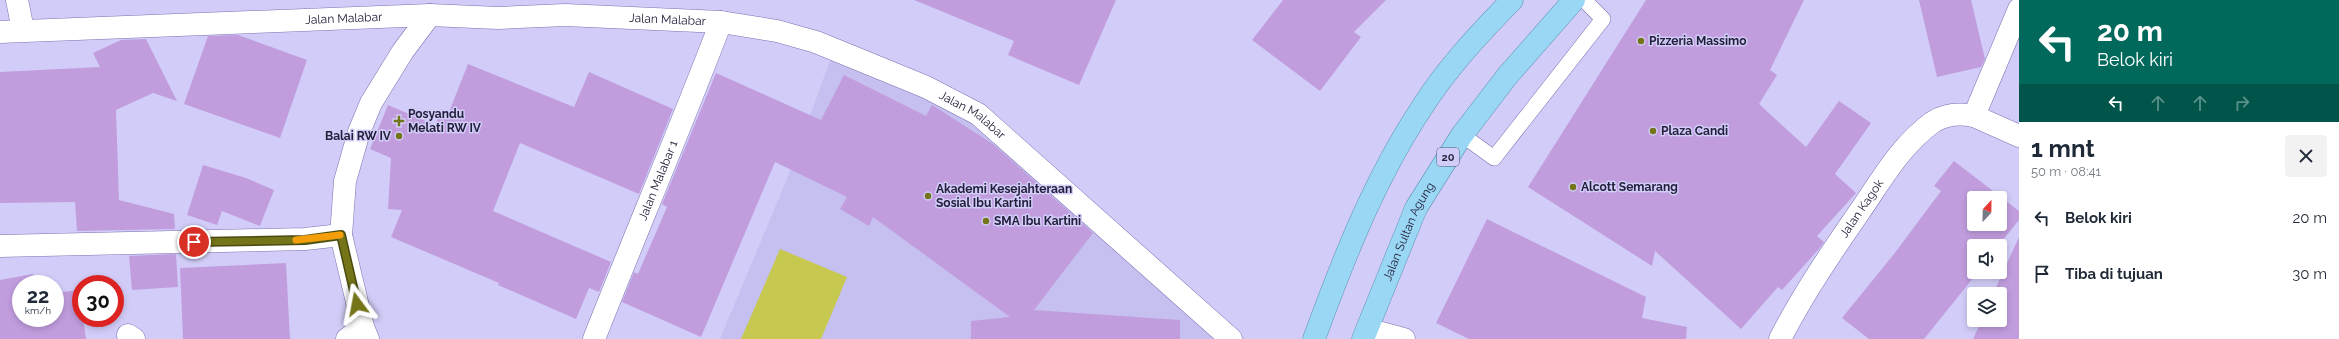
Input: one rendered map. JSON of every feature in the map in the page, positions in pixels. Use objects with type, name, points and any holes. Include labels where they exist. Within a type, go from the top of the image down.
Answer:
[{"type":"highway","points":[[1314,339],[1361,219],[1395,151],[1421,108],[1450,68],[1512,0]]},
{"type":"highway","name":"Jalan Sultan Agung","points":[[1365,334],[1416,208],[1462,135],[1508,75],[1574,0]]},
{"type":"street","points":[[16,0],[23,30]]},
{"type":"street","points":[[359,335],[341,235],[345,181],[359,132],[371,103],[403,51],[426,7]]},
{"type":"street","name":"Jalan Malabar","points":[[0,32],[426,7],[498,18],[565,15],[721,22],[777,31],[816,42],[926,87],[978,114],[1232,339]]},
{"type":"street","points":[[1974,116],[2019,9]]},
{"type":"street","name":"Jalan Malabar 1","points":[[594,339],[646,209],[673,148],[721,22]]},
{"type":"street","name":"Jalan Kagok","points":[[1780,339],[1805,291],[1901,151],[1934,122],[1947,116],[1962,114],[1974,116],[2019,136]]},
{"type":"street","points":[[0,246],[305,240],[341,235]]},
{"type":"street","points":[[1365,334],[1404,339]]},
{"type":"lane","points":[[1462,135],[1494,158],[1603,18],[1584,0]]},
{"type":"shaded area","name":"Akademi Kesejahteraan Sosial Ibu Kartini","points":[[831,58],[908,87],[982,124],[1223,339],[720,339],[786,181]]},
{"type":"shaded area","points":[[780,249],[847,277],[821,339],[741,339]]},
{"type":"building","points":[[914,0],[1116,0],[1079,85],[1008,55],[1014,41]]},
{"type":"building","points":[[1283,0],[1386,0],[1354,32],[1361,37],[1320,91],[1252,40]]},
{"type":"building","points":[[1646,0],[1804,0],[1770,70],[1777,75],[1759,104],[1806,147],[1839,101],[1871,123],[1835,174],[1856,193],[1817,236],[1824,242],[1819,249],[1782,290],[1778,287],[1741,329],[1655,251],[1652,266],[1528,187]]},
{"type":"building","points":[[1919,0],[1971,0],[1985,59],[1981,67],[1937,77]]},
{"type":"building","points":[[238,35],[307,60],[280,138],[184,104],[208,36]]},
{"type":"building","points":[[146,39],[177,101],[153,93],[116,110],[119,200],[174,214],[175,229],[77,231],[75,202],[0,203],[0,72],[100,67],[93,53],[121,40]]},
{"type":"building","points":[[468,64],[574,107],[589,72],[673,109],[639,194],[520,143],[493,211],[611,262],[599,292],[589,288],[576,319],[498,285],[499,283],[391,237],[402,210],[388,209],[391,158],[370,149],[388,105],[435,125],[442,109],[449,112]]},
{"type":"building","points":[[716,73],[821,120],[844,75],[926,116],[932,105],[993,144],[1093,233],[1034,310],[1180,320],[1180,339],[971,339],[971,321],[1010,317],[873,217],[869,226],[840,209],[847,197],[775,162],[701,337],[622,302],[634,272],[638,274],[667,207],[662,204]]},
{"type":"building","points":[[1954,161],[1993,191],[1967,191],[1967,231],[2007,231],[2007,202],[2019,211],[2019,220],[2004,239],[1967,239],[1967,279],[1972,279],[1924,339],[1869,339],[1842,318],[1894,254],[1941,191],[1934,186]]},
{"type":"building","points":[[203,165],[246,178],[274,190],[260,226],[222,211],[217,225],[187,215]]},
{"type":"building","points":[[1487,219],[1646,297],[1642,318],[1687,327],[1686,339],[1469,339],[1436,323]]},
{"type":"building","points":[[2019,237],[2019,339],[1973,339],[1979,327],[2007,327],[2007,287],[1996,287],[2000,279],[2007,279],[2007,263]]},
{"type":"building","points":[[176,254],[178,287],[132,290],[129,256]]},
{"type":"building","points":[[286,263],[290,339],[183,339],[180,268]]},
{"type":"building","points":[[12,278],[12,327],[64,327],[64,292],[72,291],[72,327],[84,327],[86,339],[0,339],[0,280]]},
{"type":"slow traffic","points":[[296,240],[340,235]]},
{"type":"place","name":"Pizzeria Massimo","points":[[1641,41]]},
{"type":"place","name":"Posyandu Melati RW IV","points":[[399,121]]},
{"type":"place","name":"Plaza Candi","points":[[1653,131]]},
{"type":"place","name":"Balai RW IV","points":[[399,136]]},
{"type":"place","name":"Alcott Semarang","points":[[1573,187]]},
{"type":"place","name":"Akademi Kesejahteraan Sosial Ibu Kartini","points":[[928,196]]},
{"type":"place","name":"SMA Ibu Kartini","points":[[986,221]]},
{"type":"route","points":[[194,242],[305,240],[341,235],[357,304]]}]
